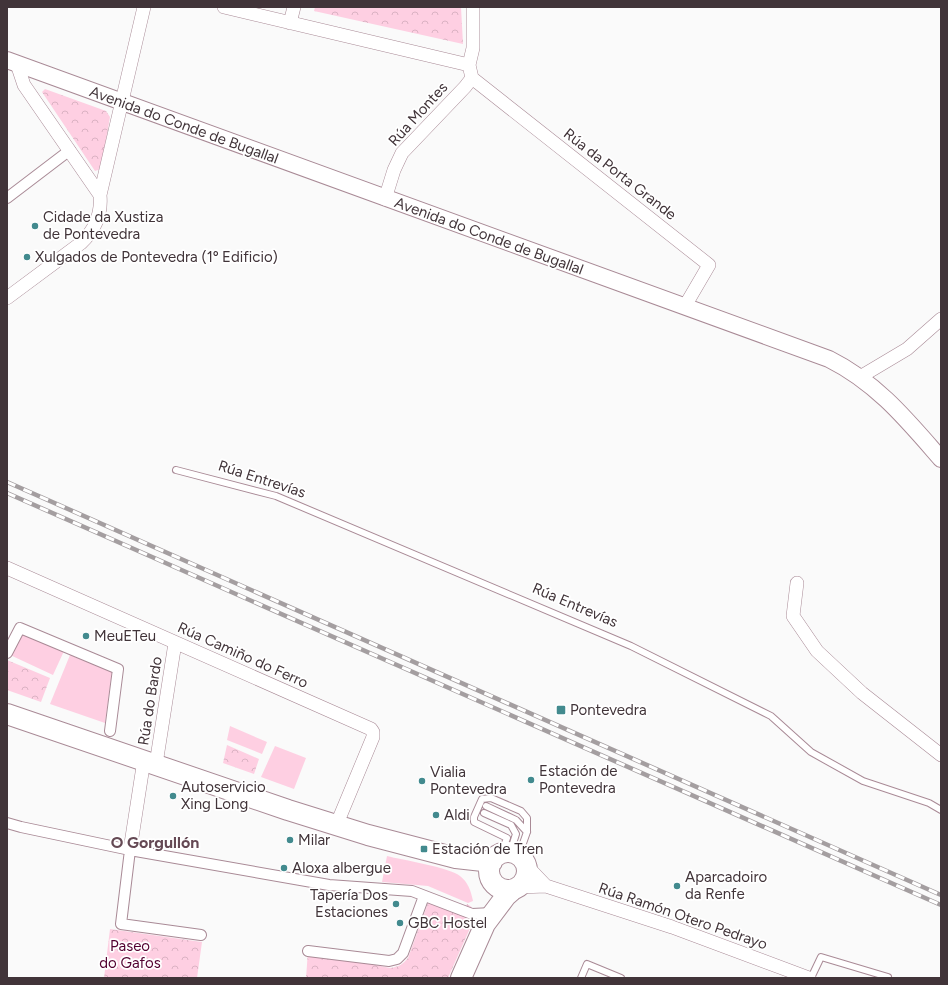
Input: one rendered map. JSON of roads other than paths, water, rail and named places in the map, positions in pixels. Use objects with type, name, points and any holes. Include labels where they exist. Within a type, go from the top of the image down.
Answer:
[{"type":"main road","points":[[7,714],[336,826],[456,858],[506,865],[526,877],[506,896],[489,917]]},
{"type":"main road","points":[[506,865],[501,888],[507,890],[516,888]]},
{"type":"main road","points":[[461,978],[489,917],[506,865]]},
{"type":"street","points":[[7,298],[81,243],[95,227],[99,217],[100,195],[144,7]]},
{"type":"street","points":[[224,7],[470,71]]},
{"type":"street","points":[[290,23],[294,7]]},
{"type":"street","name":"Rúa Montes","points":[[385,198],[394,170],[402,153],[465,87],[470,71],[473,48],[473,7]]},
{"type":"street","points":[[12,62],[24,85],[100,195]]},
{"type":"street","name":"Avenida do Conde de Bugallal","points":[[12,62],[829,359],[860,377],[872,386],[941,459]]},
{"type":"street","name":"Rúa da Porta Grande","points":[[470,71],[709,264],[685,306]]},
{"type":"street","points":[[7,198],[70,150]]},
{"type":"street","points":[[860,377],[907,349],[941,319]]},
{"type":"street","name":"Rúa Camiño do Ferro","points":[[7,568],[371,729],[373,732],[373,737],[336,826]]},
{"type":"street","points":[[797,583],[793,616],[817,651],[862,693],[941,755]]},
{"type":"street","points":[[7,652],[20,628],[118,669],[110,731]]},
{"type":"street","name":"Rúa do Bardo","points":[[130,850],[175,643]]},
{"type":"street","points":[[7,822],[21,827],[130,850],[329,885],[412,891],[472,914],[489,917]]},
{"type":"street","points":[[130,850],[121,924],[201,936]]},
{"type":"street","name":"Rúa Ramón Otero Pedrayo","points":[[506,865],[546,886],[672,927],[810,978]]},
{"type":"street","name":"Rúa Ramón Otero Pedrayo","points":[[516,888],[546,886]]},
{"type":"street","points":[[308,951],[390,961],[397,959],[403,953],[424,896]]},
{"type":"lane","name":"Rúa Entrevías","points":[[176,470],[276,496],[631,646],[771,716],[811,752],[863,781],[929,803],[941,810]]},
{"type":"lane","points":[[491,798],[520,811],[527,818],[527,832],[521,849],[506,865],[507,838],[474,822],[474,817],[482,799],[491,798]]},
{"type":"lane","points":[[486,806],[516,820],[527,832]]},
{"type":"lane","points":[[484,813],[511,825],[516,834],[506,865]]},
{"type":"lane","points":[[810,978],[821,957],[888,977]]},
{"type":"lane","points":[[581,978],[587,964],[621,978]]},
{"type":"railway","points":[[7,482],[941,895]]},
{"type":"railway","points":[[7,493],[941,905]]},
{"type":"place","name":"Cidade da Xustiza de Pontevedra","points":[[35,226]]},
{"type":"place","name":"Xulgados de Pontevedra (1º Edificio)","points":[[27,257]]},
{"type":"place","name":"MeuETeu","points":[[86,636]]},
{"type":"place","name":"Pontevedra","points":[[561,710]]},
{"type":"place","name":"Estación de Pontevedra","points":[[531,780]]},
{"type":"place","name":"Vialia Pontevedra","points":[[422,781]]},
{"type":"place","name":"Autoservicio Xing Long","points":[[173,796]]},
{"type":"place","name":"Aldi","points":[[436,815]]},
{"type":"place","name":"Milar","points":[[290,840]]},
{"type":"place","name":"Estación de Tren","points":[[424,849]]},
{"type":"place","name":"Aloxa albergue","points":[[284,868]]},
{"type":"place","name":"Aparcadoiro da Renfe","points":[[677,886]]},
{"type":"place","name":"Tapería Dos Estaciones","points":[[396,904]]},
{"type":"place","name":"GBC Hostel","points":[[400,923]]},
{"type":"district","name":"O Gorgullón","points":[[155,842]]},
{"type":"park label","name":"Paseo do Gafos","points":[[130,954]]}]
